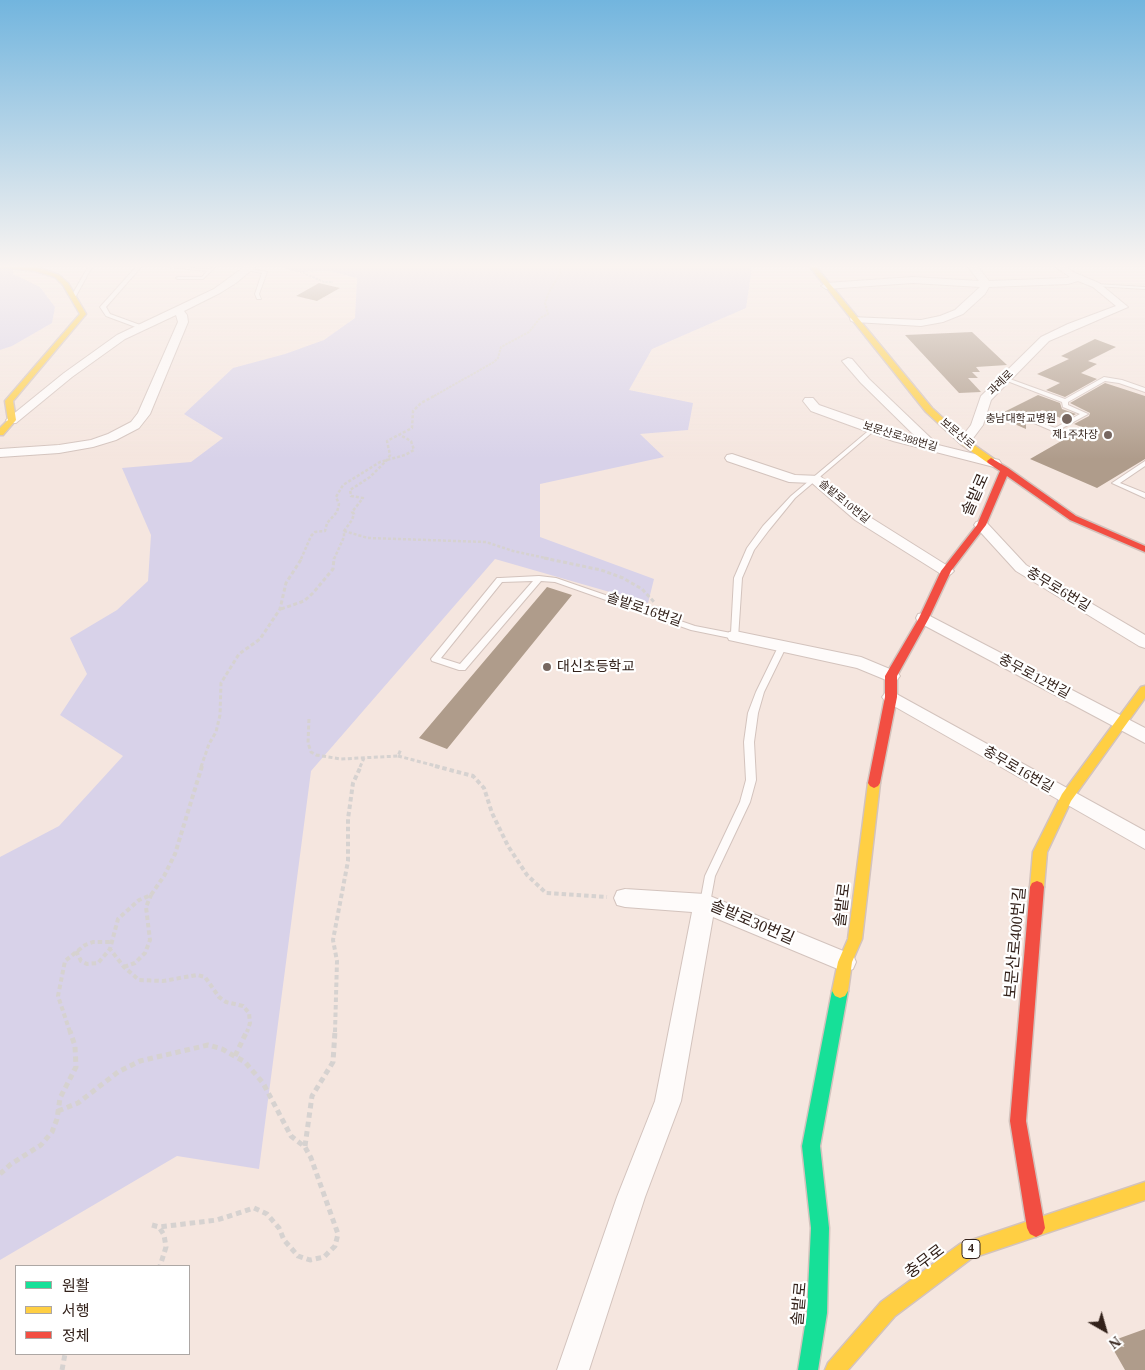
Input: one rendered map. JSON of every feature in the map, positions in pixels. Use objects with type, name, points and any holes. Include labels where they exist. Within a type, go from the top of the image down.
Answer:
[{"type":"main road","points":[[0,433],[12,420],[9,401],[69,331]]},
{"type":"main road","name":"보문산로","points":[[866,331],[929,410],[964,442],[1074,518],[1145,549]]},
{"type":"main road","name":"솔밭로","points":[[808,1370],[818,1312],[820,1228],[811,1146],[845,962],[855,939],[877,762],[891,697],[891,676],[924,618],[946,571],[981,525],[999,466]]},
{"type":"main road","name":"보문산로400번길","points":[[1036,1228],[1018,1121],[1040,852],[1066,798],[1145,690]]},
{"type":"main road","name":"충무로","points":[[835,1370],[888,1309],[967,1251],[1145,1190]]},
{"type":"street","points":[[12,420],[68,375],[121,337],[133,331]]},
{"type":"street","points":[[0,453],[60,449],[93,443],[112,437],[135,425],[144,414],[179,331]]},
{"type":"street","name":"과례로","points":[[964,442],[977,425],[985,399],[1045,339],[1062,331]]},
{"type":"street","points":[[848,360],[865,381],[909,425],[939,449]]},
{"type":"street","name":"보문산로388번길","points":[[809,401],[815,408],[873,429],[999,466]]},
{"type":"street","name":"솔밭로10번길","points":[[732,458],[794,479],[815,479],[860,517],[946,571]]},
{"type":"street","name":"충무로6번길","points":[[981,525],[1021,568],[1145,642]]},
{"type":"street","name":"충무로12번길","points":[[924,618],[1145,736]]},
{"type":"street","name":"솔밭로16번길","points":[[735,636],[860,663],[891,676]]},
{"type":"street","name":"충무로16번길","points":[[891,697],[1066,798],[1145,841]]},
{"type":"street","name":"솔밭로30번길","points":[[626,898],[705,903],[845,962]]},
{"type":"street","points":[[573,1370],[630,1197],[668,1101],[705,903]]},
{"type":"lane","points":[[1005,379],[1065,401],[1104,379],[1120,381],[1145,390]]},
{"type":"lane","points":[[1037,423],[1055,430],[1085,414],[1065,406],[1065,401]]},
{"type":"lane","points":[[735,636],[738,578],[750,550],[793,497],[873,429]]},
{"type":"lane","points":[[1145,463],[1115,483],[1145,496]]},
{"type":"lane","name":"솔밭로16번길","points":[[539,578],[462,668],[435,659],[500,580],[539,578],[556,580],[671,618],[694,628],[735,636]]},
{"type":"lane","points":[[705,903],[710,876],[745,802],[751,780],[749,742],[753,713],[760,692],[782,647]]},
{"type":"path","points":[[280,609],[304,601],[327,578],[333,568],[335,554],[344,537],[344,531],[352,520],[354,514],[352,512],[363,498],[350,496],[350,490],[370,477],[388,460],[390,455],[387,441],[412,428],[413,411],[421,403],[494,362],[498,358],[501,347],[530,331]]},
{"type":"path","points":[[124,967],[135,963],[144,953],[150,940],[146,907],[151,894],[172,862],[183,831],[193,791],[209,744],[216,732],[220,715],[221,683],[233,661],[239,654],[260,639],[280,609],[286,583],[304,554],[308,541],[315,532],[325,531],[337,512],[339,504],[336,497],[339,490],[352,478],[388,460],[414,450],[410,441],[400,435]]},
{"type":"path","points":[[344,531],[368,538],[486,542],[601,570],[623,578],[642,590],[671,618]]},
{"type":"path","points":[[309,719],[308,742],[311,752],[327,758],[398,756],[473,776],[484,788],[492,813],[508,846],[527,875],[546,894],[626,898]]},
{"type":"path","points":[[398,756],[401,749]]},
{"type":"path","points":[[305,1147],[312,1096],[333,1062],[337,1012],[337,961],[333,940],[348,861],[348,819],[353,783],[364,758]]},
{"type":"path","points":[[151,894],[139,900],[118,919],[110,942],[110,949],[124,967],[139,980],[164,981],[197,975],[205,977],[219,997],[226,1002],[243,1006],[249,1013],[250,1023],[244,1042],[235,1056]]},
{"type":"path","points":[[0,1174],[11,1164],[41,1145],[52,1132],[60,1098],[76,1066],[75,1046],[58,996],[65,961],[92,942],[110,942]]},
{"type":"path","points":[[76,952],[81,961],[87,964],[98,962],[110,949]]},
{"type":"path","points":[[58,1111],[78,1103],[118,1072],[140,1061],[208,1045],[235,1056],[246,1062],[263,1083],[291,1136],[305,1147],[312,1158],[338,1234],[335,1246],[324,1256],[310,1260],[298,1256],[284,1240],[278,1228],[267,1214],[254,1208],[217,1220],[159,1227],[152,1225]]},
{"type":"path","points":[[159,1227],[164,1235],[166,1247],[160,1265]]},
{"type":"path","points":[[62,1370],[65,1355]]},
{"type":"shaded area","points":[[0,331],[38,331],[12,346],[0,350]]},
{"type":"shaded area","points":[[337,331],[693,331],[652,349],[629,390],[693,403],[688,430],[640,434],[664,457],[540,484],[540,537],[654,579],[648,603],[495,559],[311,771],[259,1169],[177,1156],[0,1260],[0,857],[59,826],[123,756],[60,715],[87,674],[70,638],[117,610],[148,581],[151,535],[122,468],[191,462],[223,438],[184,414],[233,368],[285,354],[324,340]]},
{"type":"building","points":[[972,332],[1007,365],[976,367],[980,372],[972,372],[978,378],[968,378],[981,392],[959,393],[905,335]]},
{"type":"building","points":[[1095,339],[1116,347],[1088,361],[1097,364],[1081,373],[1097,379],[1065,397],[1046,390],[1060,383],[1037,374],[1069,359],[1061,356]]},
{"type":"building","name":"제1주차장","points":[[1105,383],[1145,396],[1145,459],[1097,488],[1030,459],[1084,428],[1074,424],[1089,416],[1090,413],[1070,403]]},
{"type":"building","points":[[1038,395],[1060,403],[1062,409],[1076,414],[1065,420],[1042,410],[1026,419],[1026,429],[996,416]]},
{"type":"building","points":[[547,587],[572,595],[447,749],[419,738]]},
{"type":"building","points":[[1145,1329],[1145,1370],[1125,1370],[1109,1342]]},
{"type":"traffic: fast","points":[[808,1370],[817,1313],[820,1228],[811,1146],[840,991]]},
{"type":"traffic: slow","points":[[0,433],[12,420],[9,401],[69,331]]},
{"type":"traffic: slow","points":[[865,331],[929,410],[964,442],[991,461]]},
{"type":"traffic: slow","points":[[1037,887],[1040,852],[1066,798],[1145,690]]},
{"type":"traffic: slow","points":[[840,991],[845,962],[855,939],[874,783]]},
{"type":"traffic: slow","points":[[835,1370],[888,1309],[967,1251],[1145,1191]]},
{"type":"traffic: jam","points":[[991,461],[1073,518],[1145,549]]},
{"type":"traffic: jam","points":[[874,783],[891,697],[891,676],[924,618],[946,571],[981,525],[1005,470]]},
{"type":"traffic: jam","points":[[1036,1228],[1018,1121],[1037,887]]},
{"type":"place","name":"충남대학교병원","points":[[1067,419]]},
{"type":"place","name":"제1주차장","points":[[1108,435]]},
{"type":"place","name":"대신초등학교","points":[[547,667]]}]
